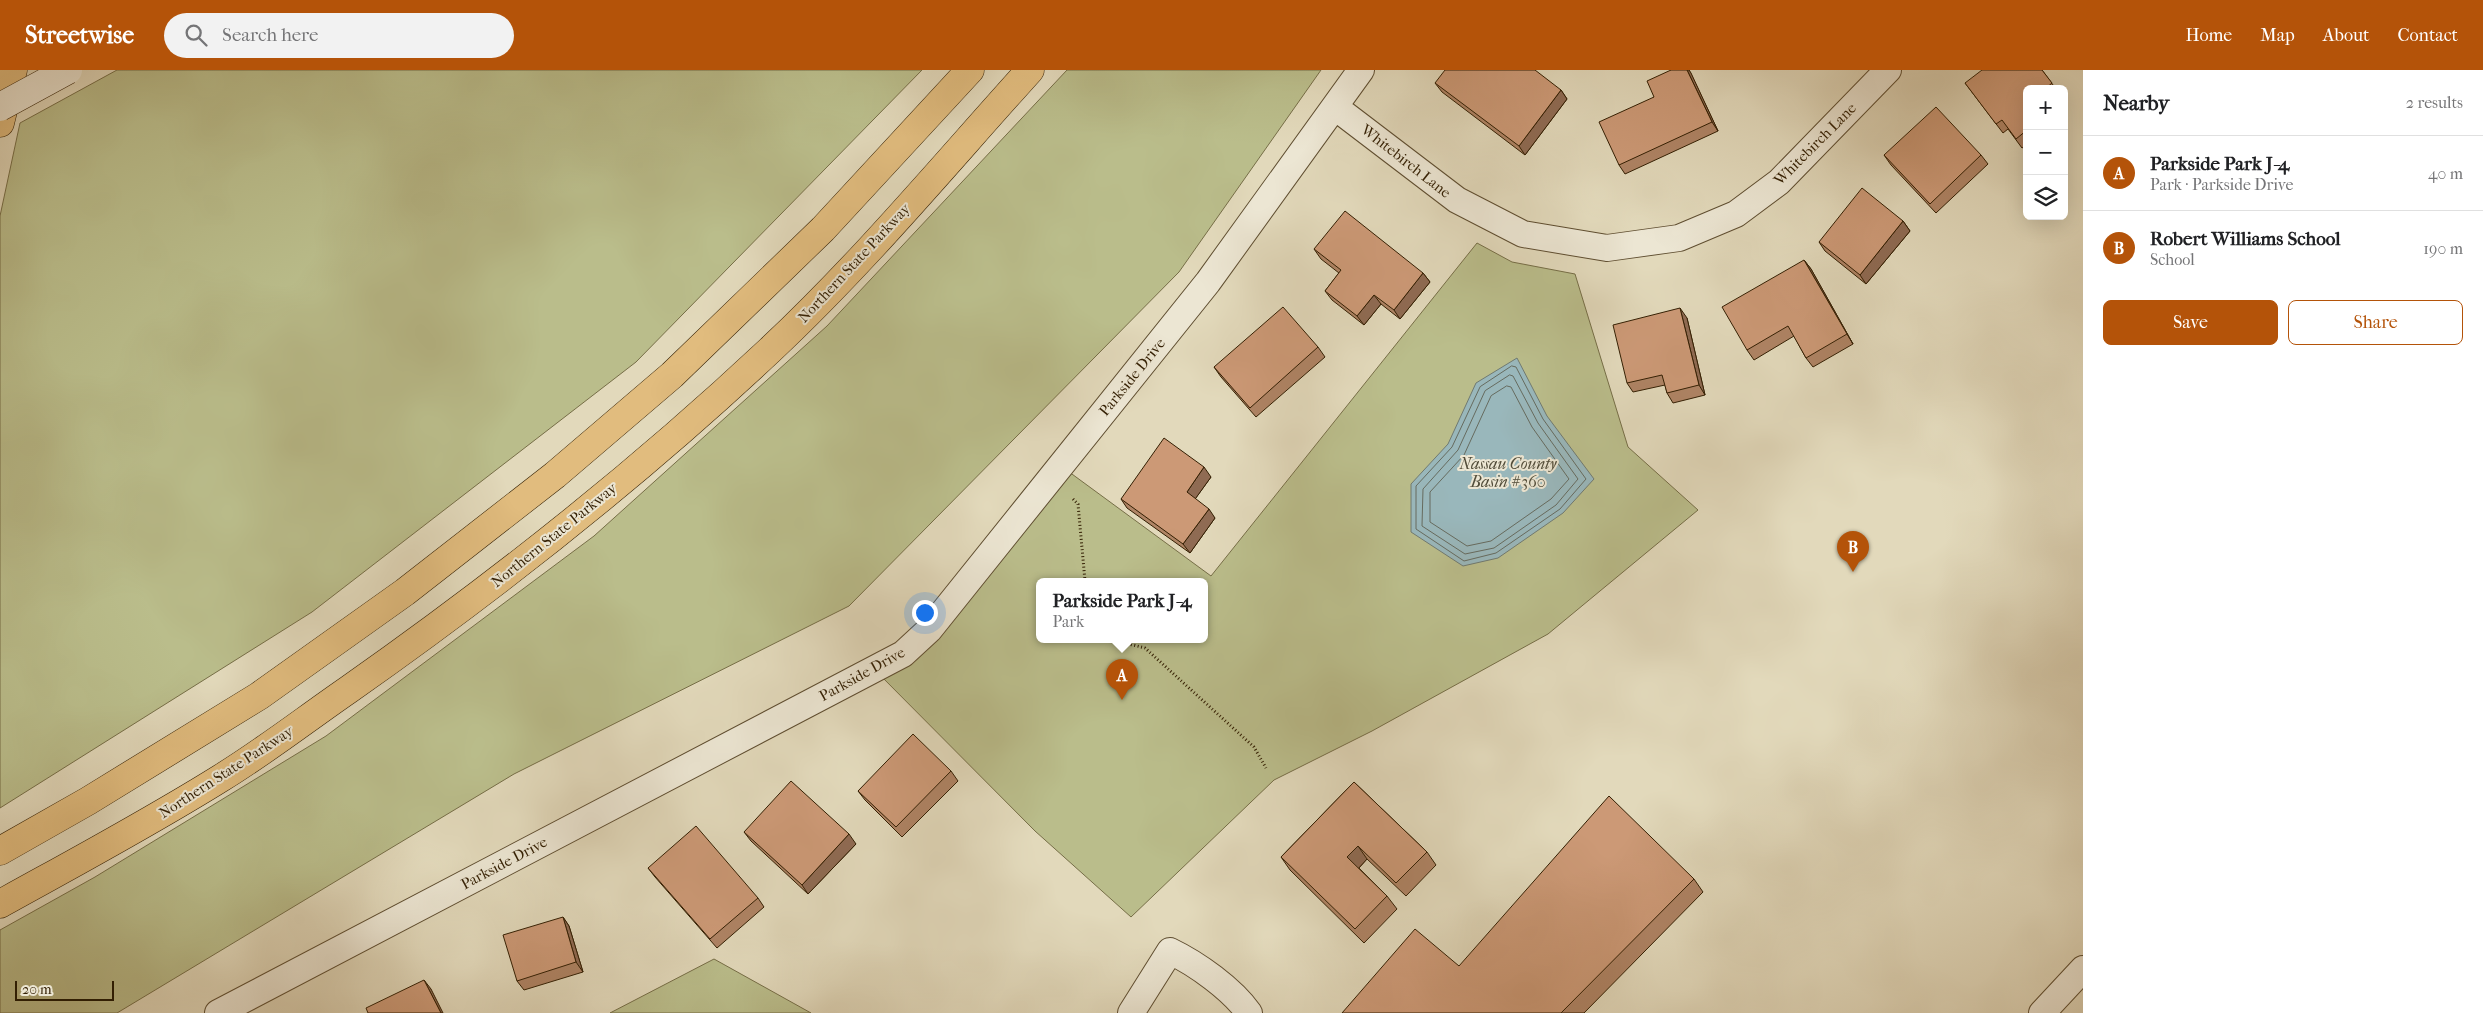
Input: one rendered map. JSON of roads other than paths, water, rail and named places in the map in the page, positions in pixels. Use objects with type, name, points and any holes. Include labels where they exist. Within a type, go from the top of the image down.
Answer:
[{"type":"highway","points":[[0,123],[13,70]]},
{"type":"highway","points":[[0,851],[88,801],[259,696],[405,592],[556,475],[672,375],[816,236],[970,70]]},
{"type":"highway","name":"Northern State Parkway","points":[[0,904],[137,828],[225,776],[440,626],[550,541],[694,420],[772,348],[837,284],[1030,70]]},
{"type":"main road","points":[[0,107],[68,70]]},
{"type":"street","name":"Parkside Drive","points":[[218,1013],[903,654],[929,630],[1208,282],[1362,70]]},
{"type":"street","name":"Whitebirch Lane","points":[[1335,107],[1457,200],[1523,234],[1607,248],[1679,238],[1736,214],[1779,182],[1888,70]]},
{"type":"street","points":[[1131,1013],[1170,950],[1186,959],[1240,1000],[1249,1013]]},
{"type":"street","points":[[2042,1013],[2083,969]]},
{"type":"water","name":"Nassau County Basin #360","points":[[1517,358],[1547,416],[1594,479],[1563,513],[1498,558],[1463,566],[1411,532],[1411,484],[1448,444],[1476,383]]},
{"type":"place","name":"Robert Williams School","points":[[1853,572]]},
{"type":"place","name":"Parkside Park J-4","points":[[1122,700]]}]
